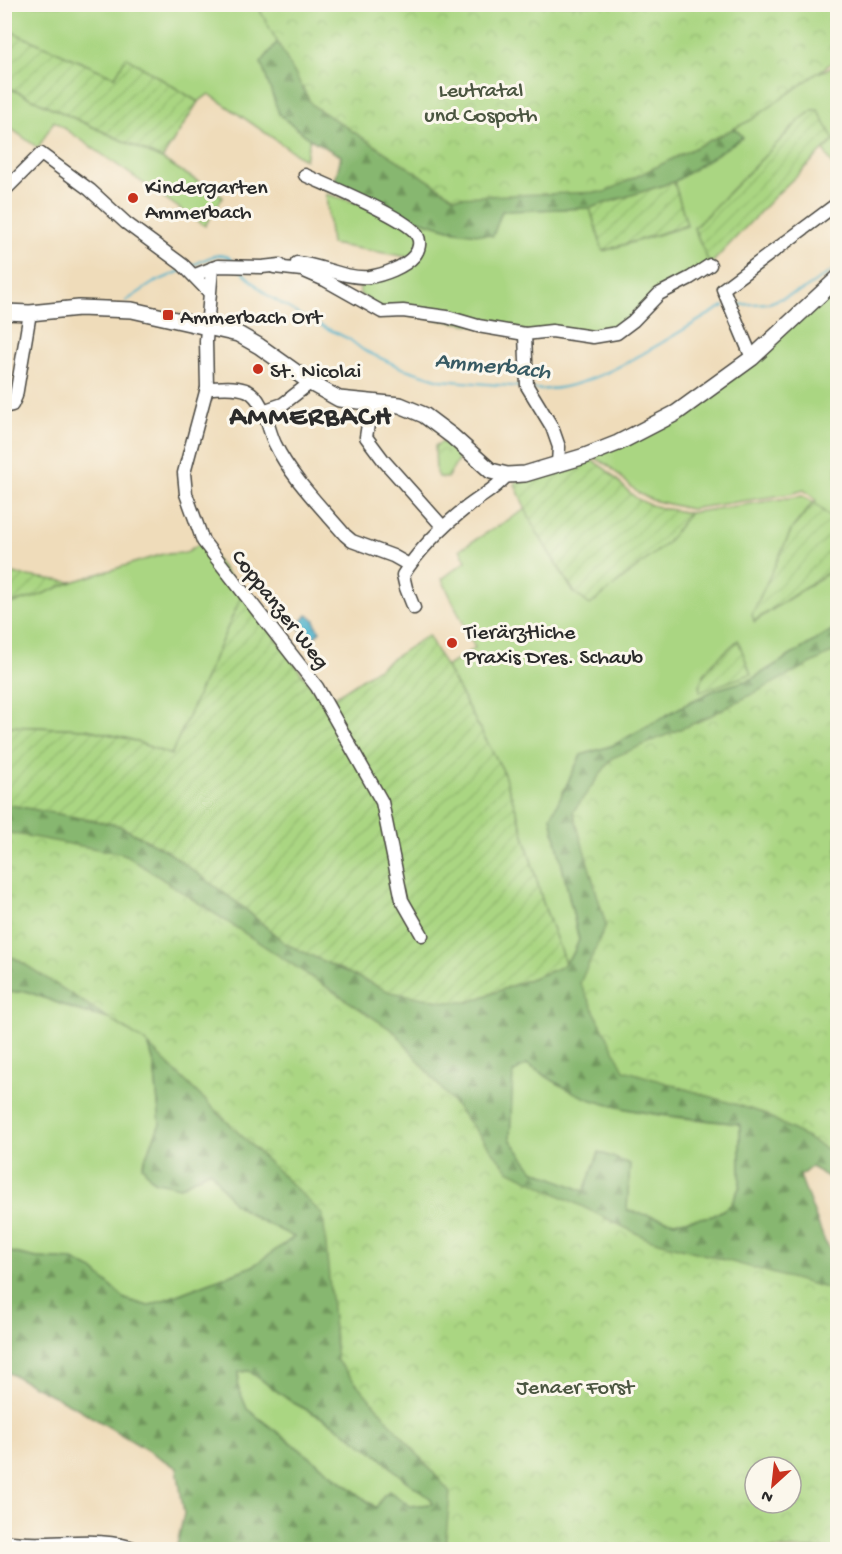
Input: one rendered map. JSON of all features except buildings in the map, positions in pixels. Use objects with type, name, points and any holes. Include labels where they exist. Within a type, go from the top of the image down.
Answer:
[{"type":"main road","points":[[7,314],[79,308],[123,309],[208,328],[218,328],[246,338],[310,383],[339,399],[400,405],[424,415],[491,471],[507,475],[525,474],[585,456],[618,443],[676,413],[752,358],[837,278]]},
{"type":"street","points":[[4,191],[41,154],[90,190],[126,223],[190,271],[209,291]]},
{"type":"street","points":[[274,267],[285,263],[301,264],[344,275],[371,277],[411,260],[418,252],[420,243],[417,234],[408,226],[384,211],[305,175]]},
{"type":"street","points":[[752,358],[723,289],[837,203]]},
{"type":"street","points":[[190,271],[218,266],[302,270],[325,280],[382,312],[403,311],[447,317],[478,326],[525,334],[552,331],[593,337],[617,333],[633,321],[659,294],[710,265]]},
{"type":"street","name":"Coppanzer Weg","points":[[212,268],[206,341],[207,388],[184,473],[186,494],[199,533],[204,541],[317,687],[382,801],[402,900],[422,935]]},
{"type":"street","points":[[4,408],[12,405],[16,396],[30,313]]},
{"type":"street","points":[[525,334],[527,386],[552,427],[558,447],[558,463]]},
{"type":"street","points":[[262,411],[283,404],[310,383]]},
{"type":"street","points":[[207,388],[235,387],[249,391],[262,411],[279,452],[345,536],[409,565]]},
{"type":"street","points":[[369,402],[366,437],[391,469],[443,527]]},
{"type":"street","points":[[414,608],[403,575],[409,565],[443,527],[468,506],[498,486],[507,475]]},
{"type":"street","points":[[4,1540],[20,1544],[97,1542],[131,1546],[139,1550]]},
{"type":"green space","points":[[288,4],[279,114],[310,139],[305,160],[209,94],[198,102],[127,58],[115,78],[5,29],[4,5]]},
{"type":"green space","name":"Leutratal und Cospoth","points":[[257,5],[837,5],[837,59],[751,120],[605,192],[454,197],[312,105]]},
{"type":"green space","name":"Leutratal und Cospoth","points":[[837,5],[731,124],[743,137],[674,182],[590,208],[502,211],[493,236],[456,231],[408,217],[334,186],[341,156],[310,139],[279,114],[261,63],[292,23]]},
{"type":"green space","points":[[837,6],[820,72],[837,66],[837,173],[824,150],[834,141],[813,110],[800,120],[694,228],[710,265],[614,333],[525,334],[381,310],[360,294],[359,279],[414,258],[331,244],[326,194],[456,231],[493,235],[502,211],[590,208],[603,251],[687,226],[674,182],[742,136],[731,124]]},
{"type":"green space","points":[[5,29],[115,77],[126,57],[198,102],[162,159],[5,86]]},
{"type":"green space","points":[[5,86],[162,159],[223,197],[205,226],[54,121],[38,148],[5,124]]},
{"type":"green space","points":[[813,110],[818,110],[834,140],[775,196],[710,265],[694,228],[800,120]]},
{"type":"green space","points":[[674,182],[687,225],[603,251],[590,208]]},
{"type":"green space","points":[[837,281],[837,524],[813,502],[792,529],[755,621],[837,567],[837,627],[752,679],[715,690],[614,745],[581,755],[551,817],[579,940],[573,954],[565,963],[543,903],[520,821],[502,769],[446,667],[475,648],[442,579],[466,561],[460,549],[526,509],[574,593],[666,544],[689,513],[802,496],[814,502],[816,500],[804,490],[690,509],[652,500],[638,493],[609,466],[594,457],[677,416]],"holes":[[[738,641],[750,674],[729,649]]]},
{"type":"green space","points":[[442,442],[458,453],[458,461],[447,478],[439,477],[436,473],[435,446]]},
{"type":"green space","points":[[588,459],[602,466],[641,501],[661,508],[689,513],[666,544],[590,605],[575,593],[547,549],[532,524],[515,484],[517,481]]},
{"type":"green space","points":[[814,502],[837,524],[837,567],[754,621],[752,614],[792,529]]},
{"type":"green space","points":[[202,542],[243,593],[171,755],[129,739],[86,729],[5,726],[4,605],[35,597],[72,582],[163,554],[185,553]]},
{"type":"green space","points":[[5,573],[72,582],[35,597],[5,605]]},
{"type":"green space","points":[[243,593],[324,704],[428,635],[502,769],[520,821],[543,903],[565,963],[561,967],[469,1002],[446,1002],[390,992],[286,944],[243,907],[167,851],[118,825],[5,804],[5,726],[86,729],[129,739],[171,755]]},
{"type":"green space","points":[[837,627],[837,1182],[811,1167],[800,1176],[825,1242],[837,1258],[837,1549],[176,1549],[184,1514],[177,1468],[79,1409],[5,1371],[5,1251],[37,1258],[73,1260],[93,1270],[125,1299],[148,1306],[253,1266],[294,1237],[258,1219],[233,1203],[210,1170],[180,1187],[153,1181],[142,1166],[160,1124],[154,1063],[149,1046],[128,1024],[76,1010],[26,991],[5,993],[5,804],[118,825],[167,851],[243,907],[286,944],[469,1002],[561,967],[573,954],[579,940],[551,817],[581,755],[614,745],[715,690],[752,679]],"holes":[[[527,1064],[558,1084],[592,1100],[628,1109],[740,1124],[740,1186],[731,1205],[713,1216],[674,1222],[627,1210],[630,1164],[599,1152],[584,1191],[533,1170],[510,1139],[513,1073]],[[249,1371],[292,1402],[332,1423],[380,1457],[405,1480],[430,1498],[432,1504],[410,1506],[389,1491],[376,1508],[247,1409],[238,1387],[239,1372]]]},
{"type":"green space","points":[[738,640],[751,674],[700,692],[702,677],[707,670]]},
{"type":"green space","points":[[837,650],[837,1155],[763,1113],[624,1070],[580,983],[606,925],[573,812],[612,758],[704,719]]},
{"type":"green space","name":"Jenaer Forst","points":[[5,832],[124,854],[395,1032],[508,1170],[648,1239],[837,1291],[837,1549],[445,1549],[450,1492],[337,1361],[323,1215],[144,1041],[15,958],[5,956]]},
{"type":"green space","points":[[26,991],[76,1010],[128,1024],[149,1046],[154,1063],[160,1124],[142,1166],[180,1187],[210,1170],[234,1203],[258,1219],[295,1237],[253,1266],[148,1306],[125,1299],[93,1270],[73,1260],[37,1258],[5,1251],[5,993]]},
{"type":"green space","points":[[527,1064],[574,1092],[608,1104],[664,1116],[740,1124],[740,1186],[731,1205],[713,1216],[674,1222],[627,1210],[533,1170],[510,1139],[512,1073]]},
{"type":"green space","points":[[249,1371],[292,1402],[332,1423],[380,1457],[405,1480],[431,1498],[432,1504],[410,1506],[383,1496],[377,1508],[247,1409],[238,1387],[239,1372]]},
{"type":"water","points":[[307,615],[315,620],[320,631],[313,639],[300,629],[300,624]]},
{"type":"waterway","name":"Ammerbach","points":[[191,266],[219,255],[224,255],[234,262]]},
{"type":"waterway","name":"Ammerbach","points":[[736,305],[769,303],[803,290],[838,267]]},
{"type":"waterway","name":"Ammerbach","points":[[126,301],[153,283],[183,270]]},
{"type":"waterway","name":"Ammerbach","points":[[241,271],[267,295],[305,318],[349,339],[363,350],[402,368],[440,380],[523,387]]},
{"type":"waterway","name":"Ammerbach","points":[[534,389],[557,388],[607,372],[657,346],[724,306]]},
{"type":"place","name":"Kindergarten Ammerbach","points":[[133,198]]},
{"type":"place","name":"Ammerbach Ort","points":[[168,315]]},
{"type":"place","name":"St. Nicolai","points":[[258,369]]},
{"type":"place","name":"Tierärztliche Praxis Dres. Schaub","points":[[452,643]]},
{"type":"district","name":"AMMERBACH","points":[[311,414]]}]
